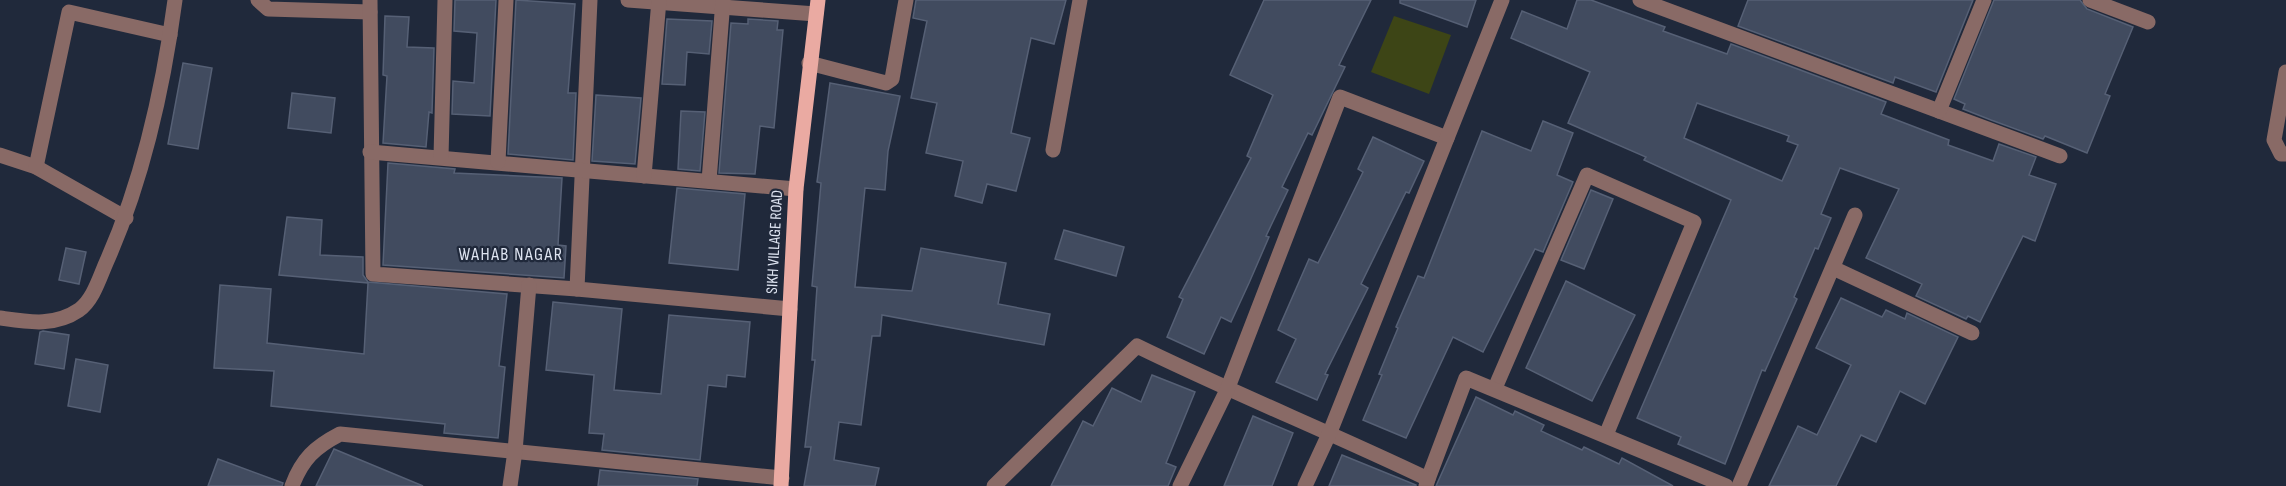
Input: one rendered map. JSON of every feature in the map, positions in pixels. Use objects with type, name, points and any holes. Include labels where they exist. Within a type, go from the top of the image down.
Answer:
[{"type":"main road","name":"SIKH VILLAGE ROAD","points":[[782,482],[796,189],[817,7]]},
{"type":"street","points":[[0,318],[35,323],[59,321],[80,309],[92,295],[126,218],[146,152],[175,0]]},
{"type":"street","points":[[258,0],[268,9],[370,6],[373,274],[577,289],[790,309]]},
{"type":"street","points":[[441,156],[446,0]]},
{"type":"street","points":[[498,162],[506,0]]},
{"type":"street","points":[[577,289],[590,0]]},
{"type":"street","points":[[628,0],[817,7]]},
{"type":"street","points":[[809,63],[886,83],[892,79],[906,0]]},
{"type":"street","points":[[1053,150],[1080,0]]},
{"type":"street","points":[[1305,486],[1330,432],[1502,0]]},
{"type":"street","points":[[1640,0],[2060,156]]},
{"type":"street","points":[[1939,111],[1984,0]]},
{"type":"street","points":[[2090,0],[2148,22]]},
{"type":"street","points":[[644,176],[659,1]]},
{"type":"street","points":[[709,181],[723,3]]},
{"type":"street","points":[[36,167],[69,12],[170,35]]},
{"type":"street","points":[[2286,72],[2274,140],[2281,154],[2286,154]]},
{"type":"street","points":[[1180,486],[1227,390],[1340,97],[1447,138]]},
{"type":"street","points":[[370,152],[441,156],[796,189]]},
{"type":"street","points":[[0,155],[36,167],[126,218]]},
{"type":"street","points":[[1495,388],[1587,175],[1694,222],[1606,435]]},
{"type":"street","points":[[1739,486],[1855,215]]},
{"type":"street","points":[[1833,268],[1972,333]]},
{"type":"street","points":[[510,486],[516,451],[529,285]]},
{"type":"street","points":[[994,486],[1137,346],[1227,390],[1330,432],[1427,483],[1466,378],[1495,388],[1726,486]]},
{"type":"street","points":[[292,486],[305,458],[320,444],[340,434],[516,451],[782,482]]},
{"type":"green space","points":[[1394,16],[1451,35],[1429,94],[1371,72]]},
{"type":"building","points":[[455,0],[496,0],[490,116],[452,114],[453,81],[474,83],[477,33],[454,31]]},
{"type":"building","points":[[516,0],[575,4],[568,93],[576,93],[573,160],[508,154]]},
{"type":"building","points":[[916,0],[1066,0],[1054,44],[1031,38],[1011,133],[1030,138],[1016,191],[987,184],[982,203],[955,196],[963,161],[926,153],[937,103],[911,98],[927,21],[913,18]]},
{"type":"building","points":[[1264,0],[1371,0],[1339,65],[1345,67],[1312,135],[1308,133],[1282,187],[1288,190],[1266,236],[1269,237],[1231,322],[1221,317],[1204,354],[1167,337],[1183,299],[1179,297],[1251,158],[1247,156],[1273,95],[1230,75]]},
{"type":"building","points":[[1400,0],[1476,0],[1467,27],[1400,3]]},
{"type":"building","points":[[1577,0],[1591,0],[1665,27],[1663,31],[1727,54],[1731,44],[1886,102],[1881,114],[1949,140],[1948,145],[1993,161],[1999,144],[2036,157],[2029,175],[2056,184],[2035,241],[2023,236],[1980,322],[1968,316],[1966,319],[1916,296],[1922,284],[1866,258],[1899,189],[1840,168],[1821,214],[1831,218],[1818,249],[1815,248],[1794,297],[1797,299],[1765,371],[1762,370],[1725,464],[1678,444],[1681,437],[1637,418],[1731,200],[1644,160],[1646,157],[1568,123],[1590,72],[1511,38],[1522,11],[1567,29]],"holes":[[[1697,103],[1789,136],[1787,141],[1798,145],[1782,181],[1684,138]]]},
{"type":"building","points":[[1748,0],[1973,0],[1936,92],[1895,77],[1893,83],[1738,26]]},
{"type":"building","points":[[1994,0],[2080,0],[2087,9],[2133,27],[2105,94],[2110,96],[2087,153],[2045,136],[2043,139],[1963,109],[1965,104],[1954,99]]},
{"type":"building","points":[[385,16],[409,17],[407,47],[434,48],[432,113],[429,112],[426,147],[383,143],[387,76],[383,75]]},
{"type":"building","points":[[667,19],[712,21],[709,54],[687,52],[685,85],[662,84]]},
{"type":"building","points":[[748,19],[778,21],[777,30],[783,30],[774,128],[760,126],[755,174],[719,173],[731,23],[748,24]]},
{"type":"building","points":[[183,63],[212,68],[198,149],[168,144]]},
{"type":"building","points":[[830,83],[900,96],[888,151],[885,190],[865,188],[855,287],[912,291],[921,248],[1006,263],[998,304],[1050,314],[1044,345],[882,315],[880,336],[872,336],[861,425],[839,422],[834,460],[879,468],[875,486],[804,486],[811,447],[805,447],[815,360],[812,360],[817,287],[812,286],[821,183],[817,182]]},
{"type":"building","points":[[292,93],[335,98],[331,133],[288,128]]},
{"type":"building","points":[[596,95],[641,98],[635,164],[592,161]]},
{"type":"building","points":[[681,111],[705,112],[700,171],[678,169]]},
{"type":"building","points":[[1543,121],[1573,133],[1557,175],[1573,182],[1543,252],[1535,249],[1483,352],[1453,337],[1406,438],[1363,420],[1382,375],[1379,374],[1398,328],[1396,327],[1418,276],[1424,278],[1482,131],[1531,151]]},
{"type":"building","points":[[1373,137],[1424,161],[1409,193],[1406,192],[1361,284],[1368,288],[1325,374],[1328,375],[1317,400],[1276,382],[1296,339],[1278,330],[1309,259],[1318,263],[1339,221],[1363,172],[1358,169]]},
{"type":"building","points":[[388,163],[455,169],[454,173],[562,178],[558,245],[566,246],[564,278],[383,265]]},
{"type":"building","points":[[677,188],[745,194],[738,270],[669,263]]},
{"type":"building","points":[[1591,190],[1613,199],[1584,269],[1561,260]]},
{"type":"building","points":[[287,217],[322,220],[320,255],[363,257],[363,275],[368,282],[507,294],[499,366],[505,367],[498,438],[444,433],[445,424],[271,406],[274,371],[214,368],[220,285],[271,289],[267,343],[364,354],[368,283],[279,275]]},
{"type":"building","points":[[1064,230],[1124,247],[1116,276],[1055,259]]},
{"type":"building","points":[[66,248],[86,252],[79,284],[59,280]]},
{"type":"building","points":[[1566,281],[1635,315],[1592,401],[1526,368]]},
{"type":"building","points":[[1841,298],[1882,317],[1886,310],[1905,319],[1907,313],[1958,337],[1925,404],[1900,391],[1876,442],[1861,435],[1836,486],[1769,486],[1798,426],[1817,435],[1851,365],[1816,348]]},
{"type":"building","points":[[553,302],[622,309],[614,390],[661,394],[669,315],[750,322],[745,377],[727,375],[726,387],[708,385],[700,460],[602,450],[604,434],[589,433],[594,375],[546,370]]},
{"type":"building","points":[[40,332],[69,335],[64,369],[35,364]]},
{"type":"building","points":[[76,359],[108,365],[100,412],[68,406]]},
{"type":"building","points":[[1152,375],[1195,392],[1166,463],[1176,467],[1168,486],[1051,486],[1083,421],[1093,426],[1112,388],[1141,402]]},
{"type":"building","points":[[1476,397],[1513,415],[1515,411],[1544,425],[1541,431],[1582,450],[1584,447],[1619,464],[1622,458],[1673,486],[1436,486]]},
{"type":"building","points":[[1253,416],[1293,433],[1272,486],[1224,486]]},
{"type":"building","points":[[334,449],[423,486],[316,486]]},
{"type":"building","points":[[1342,455],[1416,485],[1416,486],[1329,486]]},
{"type":"building","points":[[218,459],[283,483],[282,486],[208,486]]},
{"type":"building","points":[[600,470],[698,479],[697,486],[598,486]]},
{"type":"district","name":"WAHAB NAGAR","points":[[511,254]]}]
